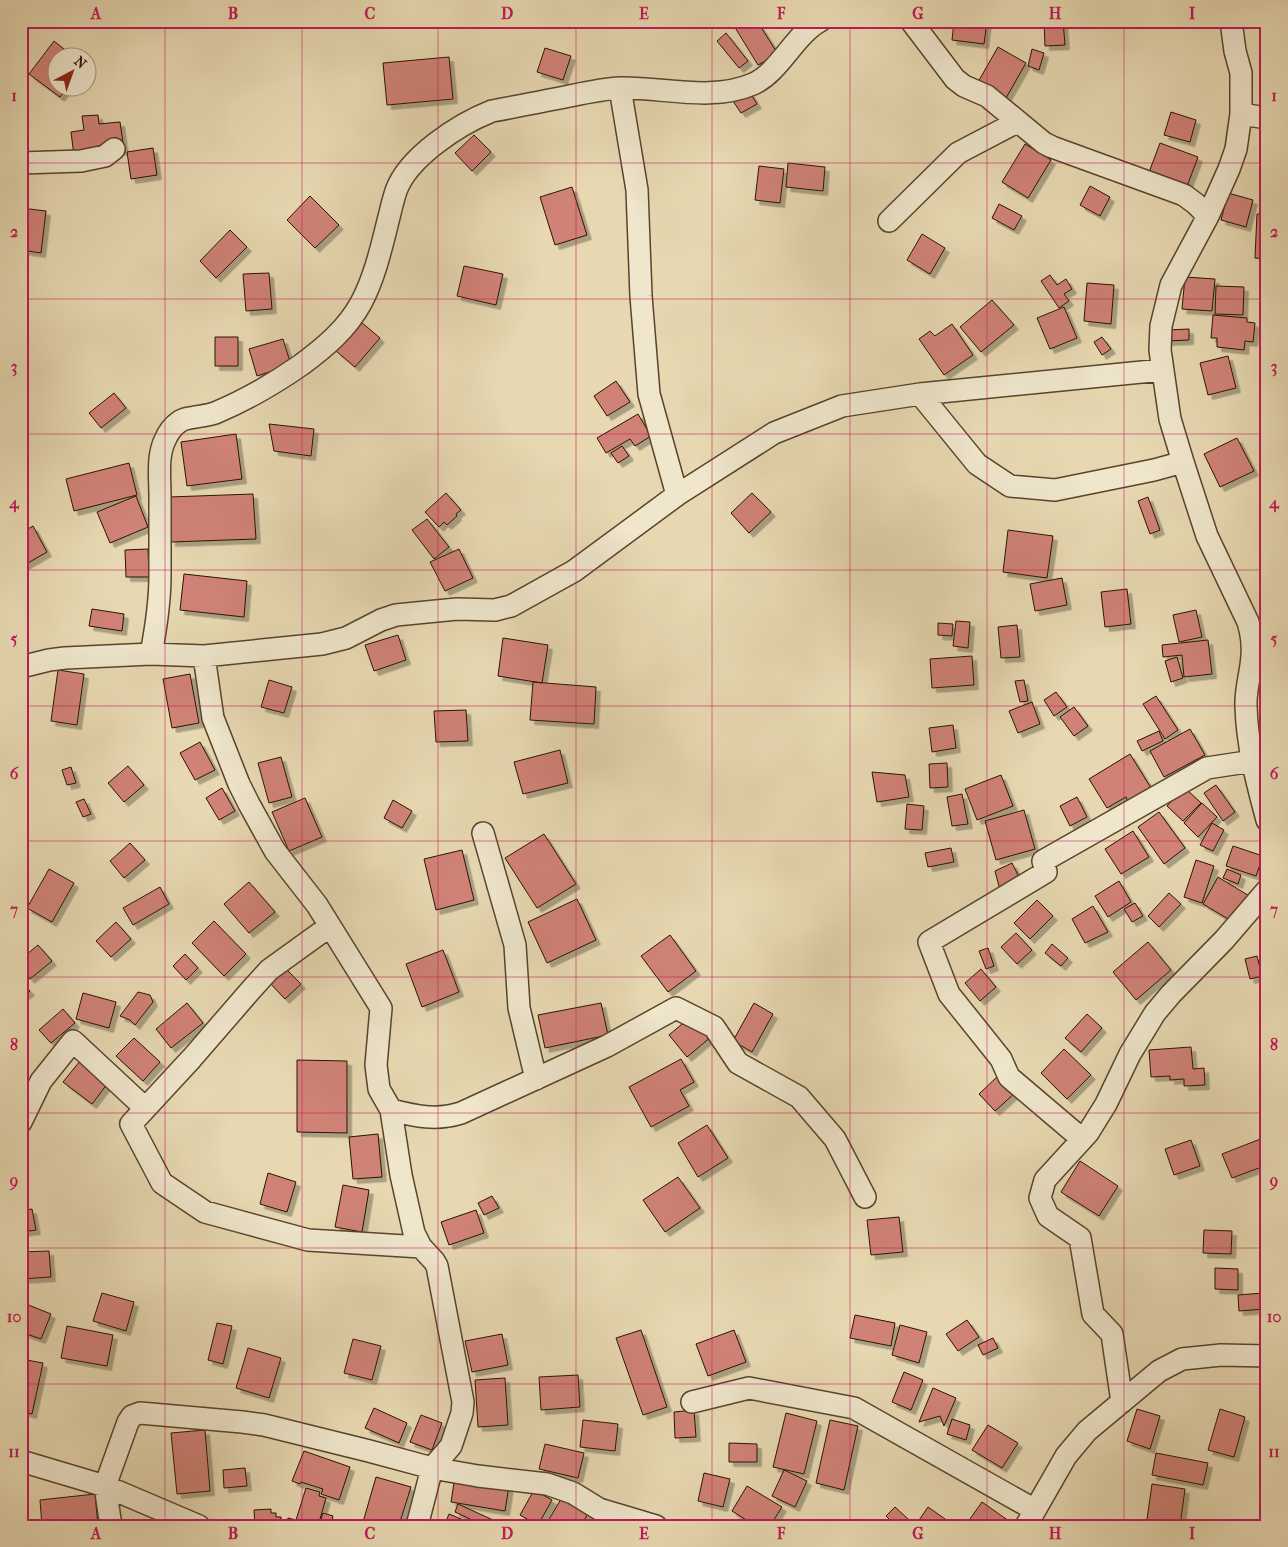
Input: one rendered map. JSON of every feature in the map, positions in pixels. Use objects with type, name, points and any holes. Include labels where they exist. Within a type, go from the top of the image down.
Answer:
[{"type":"street","points":[[151,654],[157,620],[160,577],[160,463],[164,441],[170,430],[180,421],[212,414],[236,404],[301,365],[332,340],[349,322],[362,302],[372,276],[396,191],[404,175],[416,160],[433,146],[478,117],[492,112],[596,90],[620,88],[711,93],[743,88],[756,83],[769,73],[802,36],[820,21]]},
{"type":"street","points":[[911,21],[955,78],[964,86],[987,96],[1044,143],[1184,195],[1208,216]]},
{"type":"street","points":[[1231,21],[1240,72],[1241,114],[1236,149],[1208,216],[1171,285],[1161,326],[1160,350],[1170,419],[1182,462],[1207,536],[1257,622],[1246,704],[1253,761],[1267,820]]},
{"type":"street","points":[[620,88],[637,190],[641,296],[649,394],[677,495]]},
{"type":"street","points":[[1241,114],[1267,118]]},
{"type":"street","points":[[889,221],[958,153],[1017,122]]},
{"type":"street","points":[[21,164],[82,161],[105,156],[114,149]]},
{"type":"street","points":[[21,667],[65,658],[151,654],[204,656],[322,644],[346,638],[381,620],[396,615],[457,609],[494,610],[511,606],[574,571],[677,495],[774,433],[842,406],[920,394],[1162,370]]},
{"type":"street","points":[[920,394],[977,464],[1010,486],[1055,490],[1154,470],[1182,462]]},
{"type":"street","points":[[204,656],[214,718],[239,784],[275,851],[311,897],[381,1008],[376,1066],[378,1088],[391,1110],[401,1175],[414,1233],[421,1247],[437,1266],[463,1402],[455,1438],[451,1446],[432,1468],[417,1526]]},
{"type":"street","points":[[1082,1140],[1009,1077],[1001,1059],[949,994],[929,942],[1046,872],[1043,861],[1207,768],[1253,761]]},
{"type":"street","points":[[483,833],[515,945],[519,1008],[536,1079]]},
{"type":"street","points":[[1122,1402],[1112,1334],[1092,1314],[1080,1238],[1048,1216],[1040,1198],[1045,1180],[1082,1140],[1106,1104],[1130,1054],[1155,1013],[1224,940],[1267,890]]},
{"type":"street","points":[[330,926],[269,970],[131,1124],[162,1183],[205,1212],[308,1240],[421,1247]]},
{"type":"street","points":[[391,1110],[420,1117],[452,1116],[461,1113],[607,1046],[676,1008],[714,1027],[738,1063],[799,1098],[836,1139],[865,1198]]},
{"type":"street","points":[[21,1122],[41,1081],[73,1041],[145,1108]]},
{"type":"street","points":[[692,1402],[749,1388],[854,1408],[1031,1518],[1066,1456],[1087,1431],[1159,1370],[1182,1359],[1221,1355],[1267,1356]]},
{"type":"street","points":[[111,1526],[105,1486],[128,1422],[132,1416],[140,1413],[264,1425],[432,1468],[478,1476],[547,1484],[573,1493],[611,1514],[656,1526]]},
{"type":"street","points":[[21,1461],[105,1486],[199,1526]]},
{"type":"building","points":[[731,21],[757,21],[778,54],[758,65]]},
{"type":"building","points":[[954,21],[987,21],[984,44],[952,40]]},
{"type":"building","points":[[1044,21],[1063,21],[1065,45],[1045,46]]},
{"type":"building","points":[[726,33],[748,61],[739,68],[717,41]]},
{"type":"building","points":[[54,41],[63,48],[49,48]]},
{"type":"building","points":[[998,47],[1026,63],[1006,98],[978,82]]},
{"type":"building","points":[[545,48],[571,56],[563,80],[537,72]]},
{"type":"building","points":[[48,49],[48,88],[29,74]]},
{"type":"building","points":[[1032,49],[1044,53],[1039,70],[1028,66]]},
{"type":"building","points":[[449,57],[453,99],[387,105],[383,63]]},
{"type":"building","points":[[749,91],[757,104],[741,113],[733,101]]},
{"type":"building","points":[[1171,112],[1196,120],[1190,142],[1164,135]]},
{"type":"building","points":[[98,115],[99,124],[120,122],[124,150],[74,156],[71,132],[84,130],[82,116]]},
{"type":"building","points":[[474,135],[491,152],[472,171],[455,153]]},
{"type":"building","points":[[1160,143],[1198,157],[1186,189],[1148,175]]},
{"type":"building","points":[[1025,144],[1051,160],[1028,198],[1002,182]]},
{"type":"building","points":[[153,148],[157,175],[131,179],[127,152]]},
{"type":"building","points":[[788,163],[825,167],[823,191],[786,187]]},
{"type":"building","points":[[759,166],[784,169],[780,203],[755,200]]},
{"type":"building","points":[[1090,186],[1110,197],[1100,216],[1080,205]]},
{"type":"building","points":[[572,187],[587,235],[555,245],[540,197]]},
{"type":"building","points":[[1228,193],[1253,200],[1246,227],[1221,220]]},
{"type":"building","points":[[310,196],[339,225],[315,248],[287,220]]},
{"type":"building","points":[[999,204],[1022,216],[1014,230],[992,218]]},
{"type":"building","points":[[21,208],[46,211],[41,253],[21,250]]},
{"type":"building","points":[[1257,214],[1267,214],[1267,259],[1255,258]]},
{"type":"building","points":[[230,230],[247,247],[216,278],[200,261]]},
{"type":"building","points":[[922,234],[945,248],[930,274],[907,260]]},
{"type":"building","points":[[464,266],[503,274],[496,305],[457,296]]},
{"type":"building","points":[[269,273],[272,309],[246,311],[243,274]]},
{"type":"building","points":[[1050,275],[1057,285],[1066,279],[1072,289],[1064,294],[1069,301],[1059,308],[1041,281]]},
{"type":"building","points":[[1185,277],[1215,279],[1212,311],[1182,309]]},
{"type":"building","points":[[1087,283],[1114,285],[1111,324],[1084,321]]},
{"type":"building","points":[[1216,286],[1244,287],[1243,315],[1215,314]]},
{"type":"building","points":[[992,300],[1014,325],[981,352],[960,327]]},
{"type":"building","points":[[1064,307],[1077,338],[1050,349],[1037,318]]},
{"type":"building","points":[[1213,315],[1247,318],[1247,322],[1255,323],[1253,342],[1245,341],[1244,350],[1217,347],[1217,338],[1211,338]]},
{"type":"building","points":[[361,322],[380,338],[355,367],[336,351]]},
{"type":"building","points":[[952,324],[973,355],[944,375],[919,339],[930,331],[935,336]]},
{"type":"building","points":[[1189,329],[1189,340],[1167,341],[1167,330]]},
{"type":"building","points":[[215,337],[238,337],[238,366],[215,366]]},
{"type":"building","points":[[1102,337],[1111,349],[1102,355],[1094,342]]},
{"type":"building","points":[[283,339],[291,365],[257,376],[249,349]]},
{"type":"building","points":[[1228,356],[1236,388],[1208,395],[1200,363]]},
{"type":"building","points":[[616,381],[630,402],[607,416],[594,396]]},
{"type":"building","points":[[114,393],[126,408],[101,428],[89,413]]},
{"type":"building","points":[[638,414],[651,436],[635,446],[630,439],[606,453],[597,438]]},
{"type":"building","points":[[269,424],[314,429],[311,456],[274,451]]},
{"type":"building","points":[[236,434],[242,479],[187,486],[181,442]]},
{"type":"building","points":[[1237,438],[1254,471],[1220,487],[1204,454]]},
{"type":"building","points":[[622,446],[629,456],[618,463],[611,453]]},
{"type":"building","points":[[129,463],[137,495],[74,511],[66,479]]},
{"type":"building","points":[[446,493],[461,510],[447,525],[444,522],[439,527],[425,512]]},
{"type":"building","points":[[752,493],[771,512],[749,533],[731,513]]},
{"type":"building","points":[[253,494],[256,539],[171,542],[169,497]]},
{"type":"building","points":[[136,496],[148,527],[110,543],[97,512]]},
{"type":"building","points":[[1148,497],[1160,530],[1150,534],[1138,501]]},
{"type":"building","points":[[427,519],[449,547],[434,559],[412,530]]},
{"type":"building","points":[[33,526],[47,552],[21,567],[21,533]]},
{"type":"building","points":[[1008,530],[1053,536],[1047,578],[1003,572]]},
{"type":"building","points":[[148,549],[149,577],[126,577],[125,550]]},
{"type":"building","points":[[459,549],[473,578],[445,591],[430,562]]},
{"type":"building","points":[[184,574],[247,581],[244,617],[180,610]]},
{"type":"building","points":[[1062,578],[1067,605],[1035,611],[1030,584]]},
{"type":"building","points":[[1127,589],[1131,624],[1105,627],[1101,592]]},
{"type":"building","points":[[92,609],[124,614],[122,631],[89,626]]},
{"type":"building","points":[[1196,610],[1202,637],[1179,642],[1173,615]]},
{"type":"building","points":[[956,621],[970,622],[968,648],[953,646]]},
{"type":"building","points":[[938,623],[953,624],[952,636],[938,635]]},
{"type":"building","points":[[1017,625],[1020,657],[1001,658],[998,627]]},
{"type":"building","points":[[398,635],[406,660],[374,671],[365,645]]},
{"type":"building","points":[[503,638],[548,645],[542,683],[498,676]]},
{"type":"building","points":[[1208,640],[1212,674],[1184,677],[1182,655],[1163,657],[1162,645]]},
{"type":"building","points":[[972,656],[974,685],[932,688],[930,659]]},
{"type":"building","points":[[1177,657],[1183,678],[1171,682],[1165,661]]},
{"type":"building","points":[[58,670],[84,674],[77,725],[51,721]]},
{"type":"building","points":[[190,674],[199,723],[172,728],[163,679]]},
{"type":"building","points":[[269,680],[292,687],[284,713],[261,707]]},
{"type":"building","points":[[1024,680],[1028,701],[1020,702],[1015,681]]},
{"type":"building","points":[[533,682],[596,687],[594,724],[530,720]]},
{"type":"building","points":[[1056,692],[1067,707],[1054,716],[1044,700]]},
{"type":"building","points":[[1156,696],[1178,730],[1165,739],[1143,704]]},
{"type":"building","points":[[1032,702],[1040,724],[1018,733],[1009,711]]},
{"type":"building","points":[[1074,707],[1088,726],[1074,736],[1060,717]]},
{"type":"building","points":[[466,710],[468,741],[436,742],[434,711]]},
{"type":"building","points":[[953,725],[956,748],[932,752],[929,728]]},
{"type":"building","points":[[1190,729],[1205,755],[1164,777],[1150,751]]},
{"type":"building","points":[[1159,731],[1163,741],[1142,751],[1137,741]]},
{"type":"building","points":[[200,742],[215,770],[195,780],[180,753]]},
{"type":"building","points":[[560,750],[568,783],[523,794],[514,762]]},
{"type":"building","points":[[1130,754],[1151,788],[1128,802],[1126,797],[1107,808],[1089,779]]},
{"type":"building","points":[[281,757],[292,797],[269,803],[258,763]]},
{"type":"building","points":[[947,763],[948,787],[930,788],[929,764]]},
{"type":"building","points":[[128,766],[144,785],[124,802],[108,783]]},
{"type":"building","points":[[71,767],[76,783],[67,785],[62,770]]},
{"type":"building","points":[[872,772],[905,775],[909,797],[877,802]]},
{"type":"building","points":[[1001,775],[1013,806],[977,820],[965,789]]},
{"type":"building","points":[[1216,785],[1235,812],[1223,821],[1204,793]]},
{"type":"building","points":[[1184,787],[1201,803],[1183,821],[1167,806]]},
{"type":"building","points":[[222,788],[235,811],[219,820],[206,798]]},
{"type":"building","points":[[962,794],[968,824],[952,826],[947,797]]},
{"type":"building","points":[[1077,797],[1087,817],[1070,826],[1060,806]]},
{"type":"building","points":[[305,798],[322,837],[289,851],[272,812]]},
{"type":"building","points":[[84,799],[91,814],[83,817],[76,802]]},
{"type":"building","points":[[393,800],[412,811],[402,828],[384,818]]},
{"type":"building","points":[[1202,803],[1217,817],[1198,837],[1184,823]]},
{"type":"building","points":[[907,804],[924,806],[922,830],[905,829]]},
{"type":"building","points":[[1024,810],[1035,849],[996,860],[985,821]]},
{"type":"building","points":[[1159,812],[1185,848],[1164,864],[1138,827]]},
{"type":"building","points":[[1212,823],[1224,830],[1213,851],[1200,845]]},
{"type":"building","points":[[1133,831],[1149,857],[1121,874],[1105,849]]},
{"type":"building","points":[[544,834],[576,884],[537,908],[505,858]]},
{"type":"building","points":[[130,843],[145,860],[124,878],[110,861]]},
{"type":"building","points":[[1233,846],[1263,856],[1256,876],[1226,866]]},
{"type":"building","points":[[951,848],[954,862],[928,867],[925,853]]},
{"type":"building","points":[[462,850],[474,900],[436,910],[424,859]]},
{"type":"building","points":[[1196,860],[1214,866],[1202,903],[1184,897]]},
{"type":"building","points":[[1012,863],[1024,887],[1001,894],[995,871]]},
{"type":"building","points":[[49,869],[74,883],[52,922],[27,908]]},
{"type":"building","points":[[1227,869],[1241,875],[1238,884],[1223,878]]},
{"type":"building","points":[[1218,877],[1251,897],[1235,923],[1203,904]]},
{"type":"building","points":[[1119,881],[1131,902],[1108,917],[1095,896]]},
{"type":"building","points":[[249,882],[275,912],[249,933],[224,904]]},
{"type":"building","points":[[160,887],[169,904],[133,925],[123,908]]},
{"type":"building","points":[[1169,893],[1181,904],[1159,927],[1148,916]]},
{"type":"building","points":[[577,899],[596,940],[547,963],[528,922]]},
{"type":"building","points":[[1037,900],[1053,916],[1030,939],[1014,923]]},
{"type":"building","points":[[1135,903],[1143,916],[1132,922],[1124,909]]},
{"type":"building","points":[[1093,906],[1108,932],[1085,943],[1072,919]]},
{"type":"building","points":[[214,921],[246,954],[224,976],[192,943]]},
{"type":"building","points":[[116,922],[131,939],[111,957],[96,941]]},
{"type":"building","points":[[1016,933],[1032,950],[1017,964],[1001,947]]},
{"type":"building","points":[[670,935],[696,971],[668,992],[641,956]]},
{"type":"building","points":[[1148,942],[1171,970],[1136,1000],[1113,972]]},
{"type":"building","points":[[1052,944],[1068,958],[1061,966],[1045,953]]},
{"type":"building","points":[[38,945],[52,961],[30,979],[21,968],[21,959]]},
{"type":"building","points":[[988,948],[994,966],[986,969],[979,951]]},
{"type":"building","points":[[443,950],[459,992],[422,1007],[406,964]]},
{"type":"building","points":[[185,954],[198,968],[186,980],[173,966]]},
{"type":"building","points":[[1257,956],[1262,976],[1250,979],[1245,959]]},
{"type":"building","points":[[284,967],[301,984],[285,999],[269,982]]},
{"type":"building","points":[[981,969],[996,987],[980,1001],[965,983]]},
{"type":"building","points":[[21,982],[30,991],[21,998]]},
{"type":"building","points":[[138,992],[150,995],[153,1002],[135,1025],[130,1020],[120,1016]]},
{"type":"building","points":[[83,993],[116,1002],[109,1028],[76,1019]]},
{"type":"building","points":[[187,1003],[203,1023],[171,1048],[156,1029]]},
{"type":"building","points":[[601,1003],[608,1035],[545,1048],[538,1015]]},
{"type":"building","points":[[754,1003],[773,1014],[752,1052],[733,1041]]},
{"type":"building","points":[[63,1009],[75,1023],[51,1043],[39,1030]]},
{"type":"building","points":[[694,1014],[712,1036],[687,1057],[669,1035]]},
{"type":"building","points":[[1087,1014],[1102,1028],[1081,1052],[1065,1038]]},
{"type":"building","points":[[134,1038],[160,1062],[143,1081],[116,1056]]},
{"type":"building","points":[[1191,1047],[1193,1069],[1204,1068],[1205,1085],[1184,1086],[1184,1079],[1170,1080],[1170,1076],[1151,1077],[1149,1050]]},
{"type":"building","points":[[1064,1049],[1091,1075],[1067,1099],[1041,1073]]},
{"type":"building","points":[[681,1059],[694,1082],[680,1090],[689,1106],[651,1127],[629,1087]]},
{"type":"building","points":[[297,1060],[347,1061],[347,1133],[297,1132]]},
{"type":"building","points":[[80,1061],[108,1083],[92,1104],[63,1082]]},
{"type":"building","points":[[999,1075],[1015,1093],[995,1111],[979,1094]]},
{"type":"building","points":[[707,1125],[728,1158],[698,1177],[678,1143]]},
{"type":"building","points":[[378,1134],[382,1177],[353,1179],[349,1137]]},
{"type":"building","points":[[1263,1138],[1267,1147],[1267,1165],[1232,1178],[1222,1154]]},
{"type":"building","points":[[1191,1140],[1200,1166],[1174,1175],[1165,1149]]},
{"type":"building","points":[[1080,1161],[1118,1186],[1099,1216],[1061,1192]]},
{"type":"building","points":[[268,1173],[296,1182],[287,1212],[260,1204]]},
{"type":"building","points":[[678,1177],[700,1208],[665,1232],[643,1200]]},
{"type":"building","points":[[343,1185],[369,1190],[362,1232],[335,1227]]},
{"type":"building","points":[[492,1196],[499,1208],[484,1215],[478,1203]]},
{"type":"building","points":[[32,1209],[36,1230],[21,1232],[21,1211]]},
{"type":"building","points":[[476,1210],[484,1233],[449,1245],[441,1222]]},
{"type":"building","points":[[899,1217],[903,1252],[871,1255],[867,1220]]},
{"type":"building","points":[[1204,1230],[1232,1231],[1231,1254],[1203,1253]]},
{"type":"building","points":[[49,1251],[51,1277],[21,1279],[21,1252]]},
{"type":"building","points":[[1215,1268],[1238,1269],[1238,1290],[1215,1289]]},
{"type":"building","points":[[102,1293],[134,1302],[126,1331],[93,1321]]},
{"type":"building","points":[[1263,1293],[1265,1309],[1239,1311],[1238,1295]]},
{"type":"building","points":[[21,1302],[51,1314],[41,1339],[21,1332]]},
{"type":"building","points":[[855,1315],[895,1323],[891,1346],[850,1338]]},
{"type":"building","points":[[967,1320],[979,1337],[958,1351],[946,1334]]},
{"type":"building","points":[[217,1323],[232,1326],[223,1364],[208,1360]]},
{"type":"building","points":[[900,1325],[927,1332],[919,1363],[892,1355]]},
{"type":"building","points":[[67,1326],[113,1335],[107,1366],[61,1358]]},
{"type":"building","points":[[641,1330],[667,1407],[643,1415],[616,1338]]},
{"type":"building","points":[[734,1330],[746,1362],[708,1376],[696,1344]]},
{"type":"building","points":[[502,1334],[508,1365],[472,1372],[465,1341]]},
{"type":"building","points":[[993,1338],[998,1348],[983,1355],[978,1345]]},
{"type":"building","points":[[353,1339],[381,1346],[372,1380],[344,1373]]},
{"type":"building","points":[[248,1348],[281,1358],[269,1398],[236,1388]]},
{"type":"building","points":[[21,1359],[43,1363],[32,1414],[21,1411]]},
{"type":"building","points":[[904,1372],[923,1380],[911,1410],[892,1402]]},
{"type":"building","points":[[578,1375],[580,1407],[541,1410],[539,1377]]},
{"type":"building","points":[[505,1378],[508,1425],[478,1427],[475,1380]]},
{"type":"building","points":[[933,1388],[956,1398],[944,1426],[940,1416],[919,1422]]},
{"type":"building","points":[[374,1408],[407,1423],[399,1443],[365,1428]]},
{"type":"building","points":[[1137,1409],[1160,1416],[1150,1449],[1127,1441]]},
{"type":"building","points":[[1220,1409],[1245,1417],[1234,1457],[1208,1450]]},
{"type":"building","points":[[694,1410],[696,1437],[675,1438],[674,1412]]},
{"type":"building","points":[[786,1413],[817,1421],[804,1474],[773,1467]]},
{"type":"building","points":[[421,1415],[442,1423],[432,1450],[410,1442]]},
{"type":"building","points":[[952,1419],[970,1425],[966,1440],[947,1434]]},
{"type":"building","points":[[583,1420],[618,1424],[615,1451],[580,1447]]},
{"type":"building","points":[[830,1420],[858,1426],[844,1490],[816,1483]]},
{"type":"building","points":[[988,1425],[1018,1443],[1002,1468],[972,1450]]},
{"type":"building","points":[[205,1430],[210,1491],[177,1494],[171,1433]]},
{"type":"building","points":[[729,1443],[757,1444],[757,1462],[729,1462]]},
{"type":"building","points":[[545,1444],[584,1453],[578,1478],[539,1469]]},
{"type":"building","points":[[304,1451],[350,1467],[339,1500],[321,1494],[323,1489],[292,1481]]},
{"type":"building","points":[[1156,1453],[1208,1463],[1203,1485],[1152,1475]]},
{"type":"building","points":[[245,1468],[247,1486],[224,1488],[223,1470]]},
{"type":"building","points":[[784,1470],[807,1481],[795,1507],[772,1496]]},
{"type":"building","points":[[704,1473],[730,1479],[723,1507],[698,1501]]},
{"type":"building","points":[[455,1476],[509,1486],[505,1511],[451,1502]]},
{"type":"building","points":[[376,1477],[411,1487],[399,1525],[370,1526],[363,1522]]},
{"type":"building","points":[[1152,1484],[1185,1489],[1180,1526],[1146,1526]]},
{"type":"building","points":[[747,1486],[782,1507],[770,1526],[756,1526],[732,1511]]},
{"type":"building","points":[[306,1488],[320,1492],[319,1496],[326,1498],[318,1526],[285,1526],[288,1518],[296,1520]]},
{"type":"building","points":[[534,1490],[552,1500],[538,1525],[520,1515]]},
{"type":"building","points":[[95,1494],[98,1526],[42,1526],[40,1500]]},
{"type":"building","points":[[564,1494],[590,1510],[581,1526],[545,1526]]},
{"type":"building","points":[[982,1502],[1009,1521],[1005,1526],[965,1526]]},
{"type":"building","points":[[458,1504],[493,1520],[490,1526],[485,1526],[455,1512]]},
{"type":"building","points":[[895,1507],[909,1520],[903,1526],[896,1526],[886,1516]]},
{"type":"building","points":[[928,1507],[955,1526],[915,1526]]},
{"type":"building","points":[[271,1509],[271,1513],[276,1513],[276,1517],[281,1517],[281,1526],[255,1526],[254,1510]]},
{"type":"building","points":[[323,1513],[333,1516],[332,1520],[351,1526],[319,1526]]},
{"type":"building","points":[[449,1514],[478,1526],[444,1526]]},
{"type":"building","points":[[133,1519],[154,1526],[131,1526]]}]
